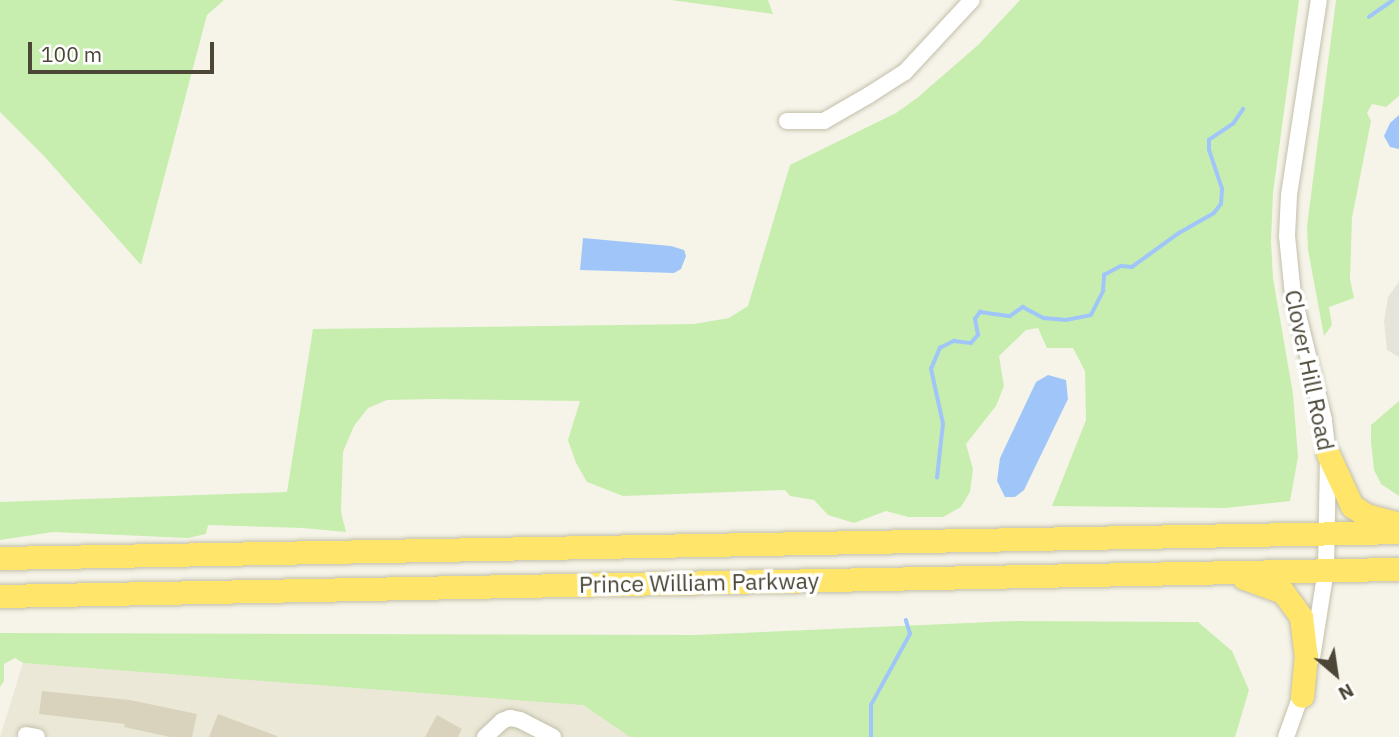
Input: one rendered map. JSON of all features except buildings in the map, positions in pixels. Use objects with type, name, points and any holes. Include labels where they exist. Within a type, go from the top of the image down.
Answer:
[{"type":"highway","points":[[1328,454],[1352,506],[1366,515],[1399,524]]},
{"type":"highway","name":"Prince William Parkway","points":[[0,558],[1399,532]]},
{"type":"highway","name":"Prince William Parkway","points":[[0,596],[1399,569]]},
{"type":"highway","points":[[1217,572],[1275,587],[1296,608],[1306,639],[1302,696]]},
{"type":"street","points":[[787,121],[824,121],[905,72],[972,0]]},
{"type":"street","name":"Clover Hill Road","points":[[1286,737],[1302,696],[1311,661],[1326,570],[1329,532],[1328,454],[1324,420],[1293,295],[1287,236],[1289,195],[1319,0]]},
{"type":"street","points":[[485,737],[502,721],[510,718],[520,720],[553,737]]},
{"type":"shaded area","points":[[1399,282],[1399,357],[1387,350],[1384,321],[1388,297]]},
{"type":"shaded area","points":[[23,663],[516,693],[583,705],[630,737],[0,737]]},
{"type":"green space","points":[[0,0],[224,0],[207,15],[141,265],[44,156],[0,112]]},
{"type":"green space","points":[[671,0],[768,0],[773,14]]},
{"type":"green space","points":[[1020,0],[1299,0],[1273,193],[1271,241],[1273,278],[1293,394],[1298,457],[1290,501],[1225,508],[1052,506],[1086,420],[1085,371],[1073,348],[1047,348],[1038,328],[1026,330],[999,356],[1004,386],[996,406],[966,444],[973,469],[970,492],[961,507],[943,517],[908,517],[886,511],[854,523],[828,515],[814,500],[790,496],[785,490],[623,496],[587,482],[576,463],[568,440],[580,401],[387,400],[368,408],[354,426],[343,452],[341,512],[346,532],[208,525],[206,534],[188,538],[53,532],[0,540],[0,502],[287,492],[313,329],[694,324],[729,318],[748,306],[790,165],[896,113],[917,98],[978,45]]},
{"type":"green space","points":[[1336,0],[1399,0],[1399,96],[1386,107],[1372,104],[1367,113],[1371,121],[1352,218],[1350,279],[1354,298],[1329,307],[1332,325],[1324,336],[1308,250],[1307,226]]},
{"type":"green space","points":[[1399,401],[1399,496],[1381,484],[1374,470],[1371,425]]},
{"type":"green space","points":[[1014,621],[1198,622],[1232,651],[1249,690],[1235,737],[630,737],[583,705],[23,663],[15,658],[4,664],[4,681],[0,687],[0,633],[696,635]]},
{"type":"water","points":[[1399,115],[1399,149],[1390,147],[1384,136],[1390,123]]},
{"type":"water","points":[[583,238],[671,246],[684,250],[686,256],[681,269],[674,273],[580,270]]},
{"type":"water","points":[[1048,375],[1066,380],[1068,399],[1024,490],[1015,497],[1005,497],[997,481],[1000,458],[1036,382]]},
{"type":"waterway","points":[[1369,17],[1393,0]]},
{"type":"waterway","points":[[937,478],[943,424],[931,369],[940,348],[954,341],[971,343],[978,335],[975,319],[980,312],[1010,316],[1023,307],[1044,318],[1066,320],[1091,315],[1103,291],[1104,275],[1121,266],[1132,267],[1179,233],[1214,213],[1221,204],[1222,189],[1209,150],[1209,140],[1233,124],[1243,109]]},
{"type":"waterway","points":[[871,737],[871,705],[910,634],[906,621]]}]
